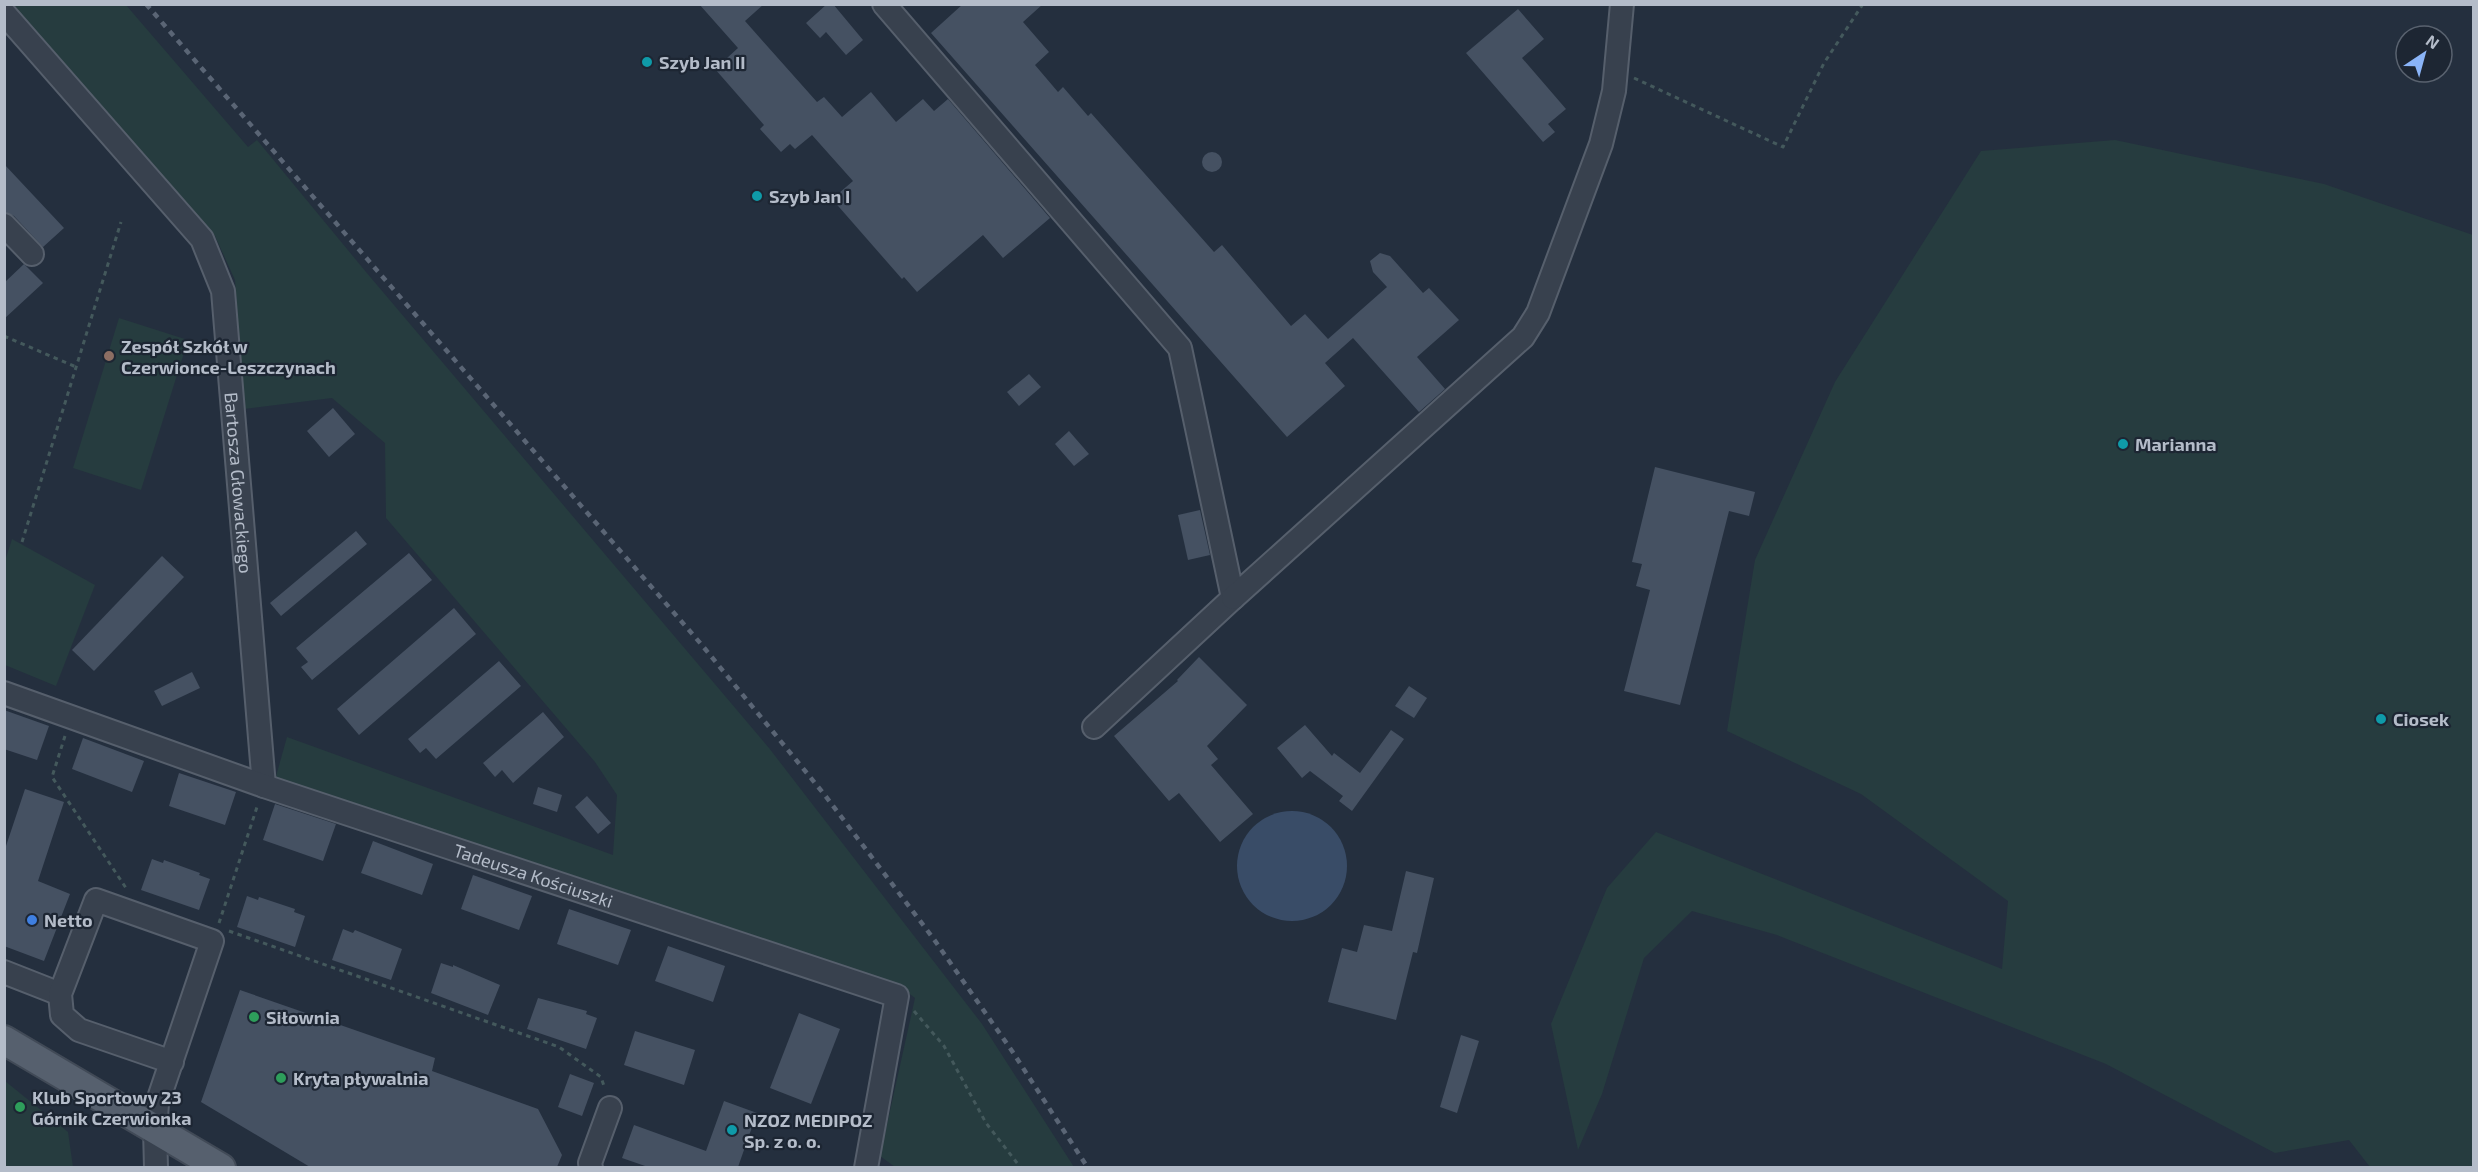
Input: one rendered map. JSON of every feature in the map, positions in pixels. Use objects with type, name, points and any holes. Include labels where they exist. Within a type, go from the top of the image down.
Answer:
[{"type":"main road","points":[[4,1040],[221,1167]]},
{"type":"street","points":[[884,4],[1180,348],[1233,598]]},
{"type":"street","points":[[1094,727],[1233,598],[1523,337],[1538,313],[1601,144],[1614,91],[1622,4]]},
{"type":"street","name":"Bartosza Głowackiego","points":[[4,13],[202,239],[223,291],[264,786]]},
{"type":"street","points":[[4,225],[32,254]]},
{"type":"street","name":"Tadeusza Kościuszki","points":[[4,693],[264,786],[897,996]]},
{"type":"street","points":[[156,1167],[157,1104],[172,1062],[215,934],[96,900],[60,994],[62,1015],[79,1030],[172,1062]]},
{"type":"street","points":[[4,972],[60,994]]},
{"type":"street","points":[[871,1164],[897,996]]},
{"type":"street","points":[[591,1167],[590,1163],[610,1108]]},
{"type":"path","points":[[1616,70],[1783,147],[1824,63],[1863,4]]},
{"type":"path","points":[[22,542],[120,222]]},
{"type":"path","points":[[4,336],[76,367]]},
{"type":"path","points":[[72,717],[52,777],[126,888]]},
{"type":"path","points":[[264,786],[215,934],[559,1047],[601,1077],[610,1108]]},
{"type":"path","points":[[897,996],[944,1046],[986,1123],[1021,1167]]},
{"type":"green space","points":[[10,5],[126,5],[248,147],[257,140],[769,748],[982,1024],[1074,1167],[895,1167],[880,1156],[915,998],[894,982],[630,899],[275,780],[287,737],[613,855],[617,795],[595,762],[386,518],[385,443],[332,398],[244,409],[235,280],[215,236]]},
{"type":"green space","points":[[2115,140],[2324,184],[2473,235],[2473,1167],[2370,1167],[2349,1140],[2275,1153],[2106,1064],[1777,935],[1692,911],[1644,958],[1602,1094],[1578,1150],[1551,1024],[1607,888],[1656,832],[2002,969],[2008,901],[1861,794],[1727,731],[1755,560],[1835,382],[1981,151]]},
{"type":"green space","points":[[119,318],[188,340],[141,490],[73,468]]},
{"type":"green space","points":[[12,539],[95,585],[56,686],[5,665],[5,561]]},
{"type":"green space","name":"Klub Sportowy 23 Górnik Czerwionka","points":[[5,1081],[68,1132],[73,1167],[5,1167]]},
{"type":"water","points":[[1292,811],[1313,815],[1331,827],[1343,845],[1347,866],[1343,887],[1331,905],[1313,917],[1292,921],[1271,917],[1253,905],[1241,887],[1237,866],[1241,845],[1253,827],[1271,815]]},
{"type":"building","points":[[699,4],[764,4],[745,21],[817,102],[824,97],[842,117],[871,92],[896,122],[923,99],[934,111],[948,99],[1050,218],[1003,258],[983,235],[917,292],[904,277],[902,279],[832,199],[853,181],[812,135],[795,149],[790,144],[781,152],[760,129],[764,125],[715,69],[738,48]]},
{"type":"building","points":[[827,4],[833,4],[863,40],[846,55],[826,32],[820,38],[806,23]]},
{"type":"building","points":[[963,4],[1043,4],[1023,22],[1049,52],[1035,65],[1058,92],[1063,87],[1088,116],[1091,113],[1214,252],[1222,245],[1291,326],[1305,314],[1328,339],[1387,287],[1373,272],[1370,261],[1380,253],[1390,256],[1423,293],[1429,288],[1459,320],[1417,357],[1445,389],[1419,412],[1353,338],[1325,363],[1345,386],[1287,437],[931,33]]},
{"type":"building","points":[[1518,9],[1544,39],[1522,58],[1566,109],[1548,124],[1555,132],[1543,142],[1466,53]]},
{"type":"building","points":[[1212,152],[1219,155],[1222,162],[1219,169],[1212,172],[1205,169],[1202,162],[1205,155]]},
{"type":"building","points":[[4,164],[64,228],[43,247],[14,216],[4,212]]},
{"type":"building","points":[[24,264],[43,283],[4,319],[4,283]]},
{"type":"building","points":[[1029,374],[1041,387],[1019,406],[1007,392]]},
{"type":"building","points":[[333,408],[355,434],[329,457],[307,431]]},
{"type":"building","points":[[1069,431],[1089,454],[1074,466],[1055,444]]},
{"type":"building","points":[[1655,467],[1755,492],[1749,516],[1729,511],[1680,705],[1624,691],[1650,590],[1636,586],[1642,564],[1632,562]]},
{"type":"building","points":[[1200,510],[1210,555],[1188,560],[1178,515]]},
{"type":"building","points":[[356,531],[367,544],[281,616],[270,603]]},
{"type":"building","points":[[409,553],[432,580],[312,680],[301,667],[308,662],[296,648]]},
{"type":"building","points":[[162,556],[184,577],[94,671],[72,650]]},
{"type":"building","points":[[454,608],[476,634],[359,735],[337,709]]},
{"type":"building","points":[[1199,657],[1247,705],[1207,746],[1218,759],[1211,765],[1253,814],[1220,842],[1179,793],[1169,801],[1114,736],[1178,681]]},
{"type":"building","points":[[499,661],[521,686],[436,759],[426,748],[420,753],[408,739]]},
{"type":"building","points":[[192,672],[200,688],[162,706],[154,691]]},
{"type":"building","points":[[1409,686],[1427,698],[1414,718],[1395,706]]},
{"type":"building","points":[[4,710],[49,726],[37,760],[4,749]]},
{"type":"building","points":[[543,712],[564,737],[513,783],[502,770],[495,777],[483,763]]},
{"type":"building","points":[[1305,725],[1332,756],[1334,753],[1360,773],[1391,730],[1404,739],[1352,811],[1339,801],[1343,796],[1310,771],[1302,778],[1277,748]]},
{"type":"building","points":[[83,738],[144,761],[132,792],[72,769]]},
{"type":"building","points":[[179,773],[236,792],[225,825],[169,806]]},
{"type":"building","points":[[538,787],[562,795],[557,812],[533,804]]},
{"type":"building","points":[[25,789],[64,802],[38,881],[70,894],[44,961],[4,946],[4,852]]},
{"type":"building","points":[[587,796],[611,823],[598,834],[575,807]]},
{"type":"building","points":[[275,804],[336,824],[323,861],[263,840]]},
{"type":"building","points":[[373,841],[433,864],[422,895],[361,873]]},
{"type":"building","points":[[152,859],[163,863],[164,860],[210,879],[199,910],[141,890]]},
{"type":"building","points":[[1406,871],[1434,878],[1417,953],[1413,952],[1396,1020],[1328,1002],[1342,948],[1357,952],[1364,925],[1392,931]]},
{"type":"building","points":[[473,875],[532,896],[519,930],[461,909]]},
{"type":"building","points":[[247,896],[258,900],[259,897],[295,909],[294,912],[305,916],[295,947],[237,927]]},
{"type":"building","points":[[569,909],[631,930],[618,965],[557,944]]},
{"type":"building","points":[[343,929],[353,933],[355,930],[402,949],[391,980],[332,960]]},
{"type":"building","points":[[668,946],[725,966],[713,1002],[655,981]]},
{"type":"building","points":[[441,963],[453,967],[453,965],[500,985],[488,1015],[431,993]]},
{"type":"building","points":[[240,990],[435,1058],[432,1071],[538,1109],[562,1155],[557,1167],[310,1167],[201,1102]]},
{"type":"building","points":[[538,998],[587,1011],[586,1014],[597,1018],[586,1049],[527,1029]]},
{"type":"building","points":[[799,1013],[840,1029],[811,1104],[770,1088]]},
{"type":"building","points":[[635,1031],[695,1050],[684,1085],[624,1065]]},
{"type":"building","points":[[1461,1035],[1479,1041],[1457,1113],[1440,1107]]},
{"type":"building","points":[[570,1074],[594,1083],[582,1116],[558,1107]]},
{"type":"building","name":"NZOZ MEDIPOZ Sp. z o. o.","points":[[724,1101],[757,1113],[738,1167],[648,1167],[622,1158],[634,1125],[706,1151]]},
{"type":"railway","points":[[146,4],[701,644],[824,794],[933,938],[1012,1051],[1088,1168]]},
{"type":"place","name":"Szyb Jan II","points":[[647,62]]},
{"type":"place","name":"Szyb Jan I","points":[[757,196]]},
{"type":"place","name":"Zespół Szkół w Czerwionce-Leszczynach","points":[[109,356]]},
{"type":"place","name":"Marianna","points":[[2123,444]]},
{"type":"place","name":"Ciosek","points":[[2381,719]]},
{"type":"place","name":"Netto","points":[[32,920]]},
{"type":"place","name":"Siłownia","points":[[254,1017]]},
{"type":"place","name":"Kryta pływalnia","points":[[281,1078]]},
{"type":"place","name":"Klub Sportowy 23 Górnik Czerwionka","points":[[20,1107]]},
{"type":"place","name":"NZOZ MEDIPOZ Sp. z o. o.","points":[[732,1130]]}]
